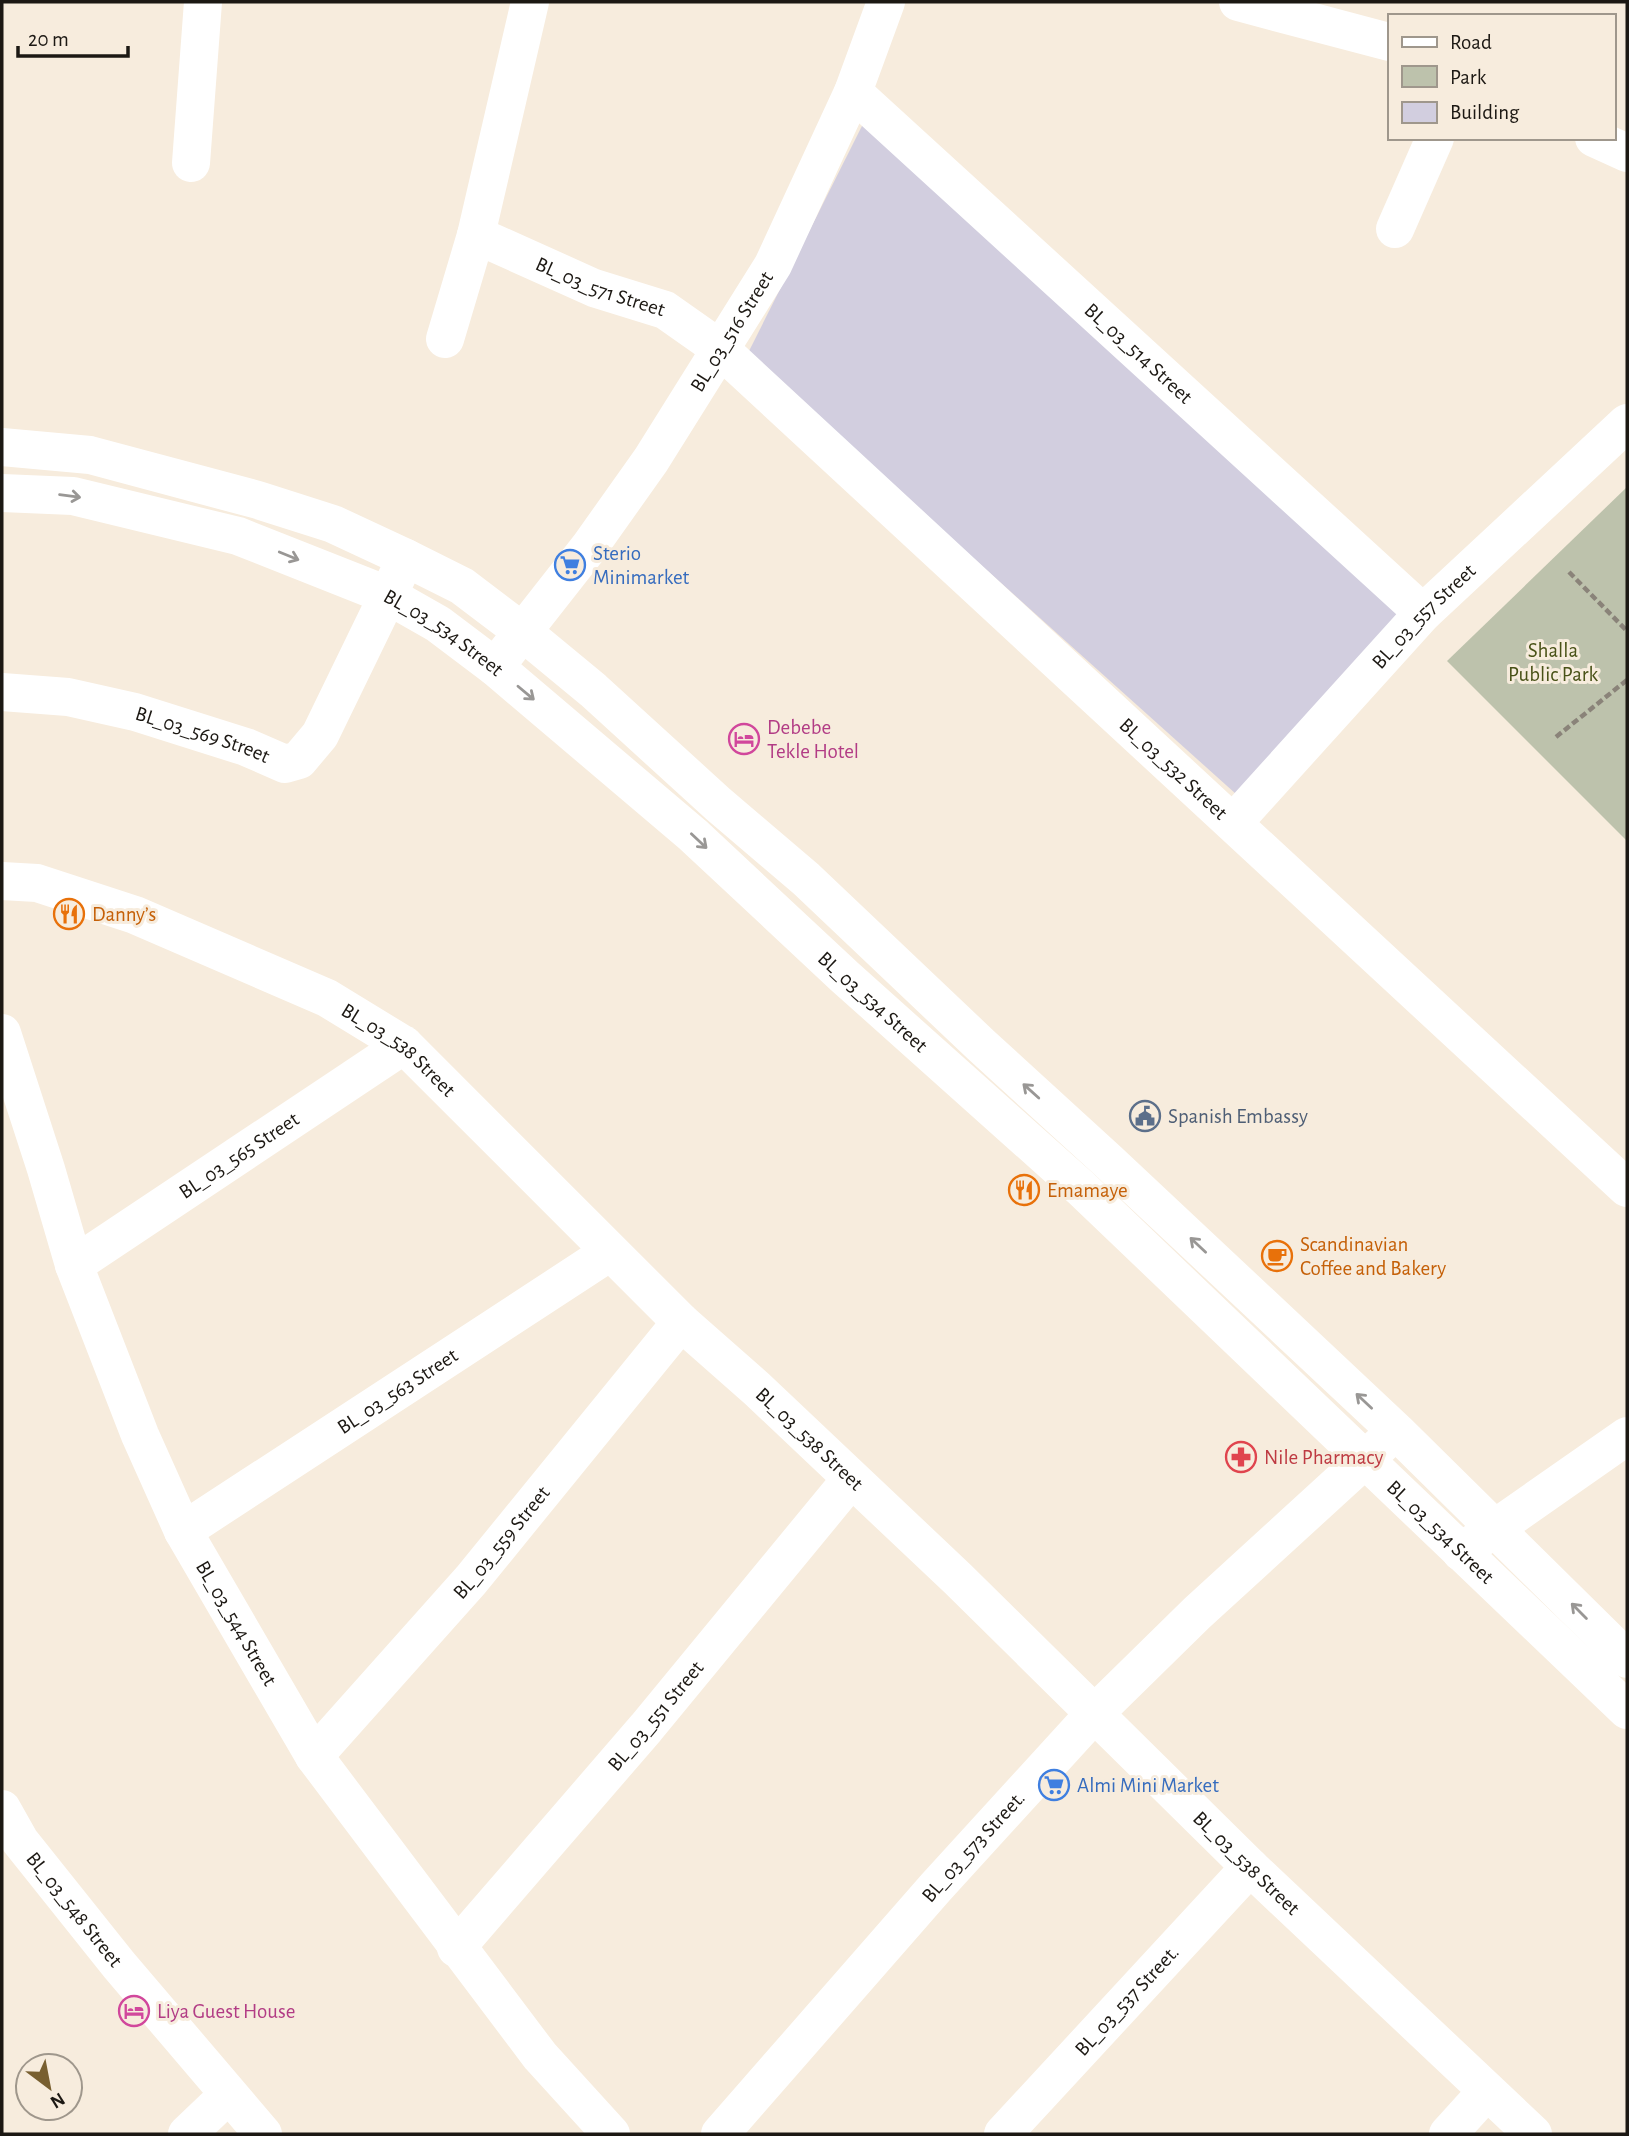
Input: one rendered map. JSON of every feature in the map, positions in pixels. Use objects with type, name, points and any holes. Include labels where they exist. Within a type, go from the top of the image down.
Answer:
[{"type":"street","points":[[191,163],[203,2]]},
{"type":"street","points":[[444,339],[476,235],[530,2]]},
{"type":"street","points":[[1238,2],[1388,42]]},
{"type":"street","name":"BL_03_516 Street","points":[[495,667],[590,546],[651,460],[773,265],[853,92],[878,4]]},
{"type":"street","name":"BL_03_514 Street","points":[[853,92],[1423,613]]},
{"type":"street","points":[[1395,229],[1434,140]]},
{"type":"street","points":[[1598,140],[1627,153]]},
{"type":"street","name":"BL_03_571 Street","points":[[476,235],[594,288],[665,310],[719,348]]},
{"type":"street","name":"BL_03_532 Street","points":[[719,348],[1627,1188]]},
{"type":"street","name":"BL_03_557 Street","points":[[1234,822],[1423,613],[1627,424]]},
{"type":"street","name":"BL_03_534 Street","points":[[2,447],[90,455],[258,500],[333,524],[462,586],[593,690],[718,804],[806,879],[1397,1432],[1627,1660]]},
{"type":"street","name":"BL_03_534 Street","points":[[2,493],[73,496],[226,533],[387,595],[438,624],[495,667],[693,835],[845,977],[1081,1188],[1627,1710]]},
{"type":"street","name":"BL_03_569 Street","points":[[2,692],[68,697],[135,712],[246,747],[285,764],[299,760],[320,735],[406,558]]},
{"type":"street","name":"BL_03_538 Street","points":[[2,881],[37,883],[135,915],[327,998],[404,1045],[681,1322],[958,1579],[1250,1867],[1533,2134]]},
{"type":"street","points":[[845,977],[874,945]]},
{"type":"street","name":"BL_03_544 Street","points":[[2,1033],[74,1265],[140,1435],[183,1531],[314,1756],[456,1948],[540,2056],[611,2134]]},
{"type":"street","name":"BL_03_565 Street","points":[[74,1265],[404,1045]]},
{"type":"street","name":"BL_03_563 Street","points":[[183,1531],[610,1252]]},
{"type":"street","name":"BL_03_559 Street","points":[[314,1756],[471,1580],[681,1322]]},
{"type":"street","name":"BL_03_573 Street.","points":[[720,2134],[936,1887],[1093,1715],[1208,1604],[1397,1432]]},
{"type":"street","points":[[1461,1552],[1627,1436]]},
{"type":"street","name":"BL_03_551 Street","points":[[456,1948],[646,1728],[851,1479]]},
{"type":"street","name":"BL_03_548 Street","points":[[8,1835],[263,2134]]},
{"type":"street","name":"BL_03_537 Street.","points":[[1003,2134],[1250,1867]]},
{"type":"street","points":[[1448,2134],[1488,2091]]},
{"type":"street","points":[[187,2134],[228,2095]]},
{"type":"path","points":[[1569,572],[1627,631]]},
{"type":"path","points":[[1556,737],[1627,680]]},
{"type":"green space","name":"Shalla Public Park","points":[[1627,487],[1627,841],[1447,661]]},
{"type":"building","points":[[868,114],[1404,609],[1236,794],[747,355]]},
{"type":"place","name":"Sterio Minimarket","points":[[570,565]]},
{"type":"place","name":"Debebe Tekle Hotel","points":[[744,739]]},
{"type":"place","name":"Danny’s","points":[[69,914]]},
{"type":"place","name":"Spanish Embassy","points":[[1145,1116]]},
{"type":"place","name":"Emamaye","points":[[1024,1190]]},
{"type":"place","name":"Scandinavian Coffee and Bakery","points":[[1277,1256]]},
{"type":"place","name":"Nile Pharmacy","points":[[1241,1457]]},
{"type":"place","name":"Almi Mini Market","points":[[1054,1785]]},
{"type":"place","name":"Liya Guest House","points":[[134,2011]]}]
